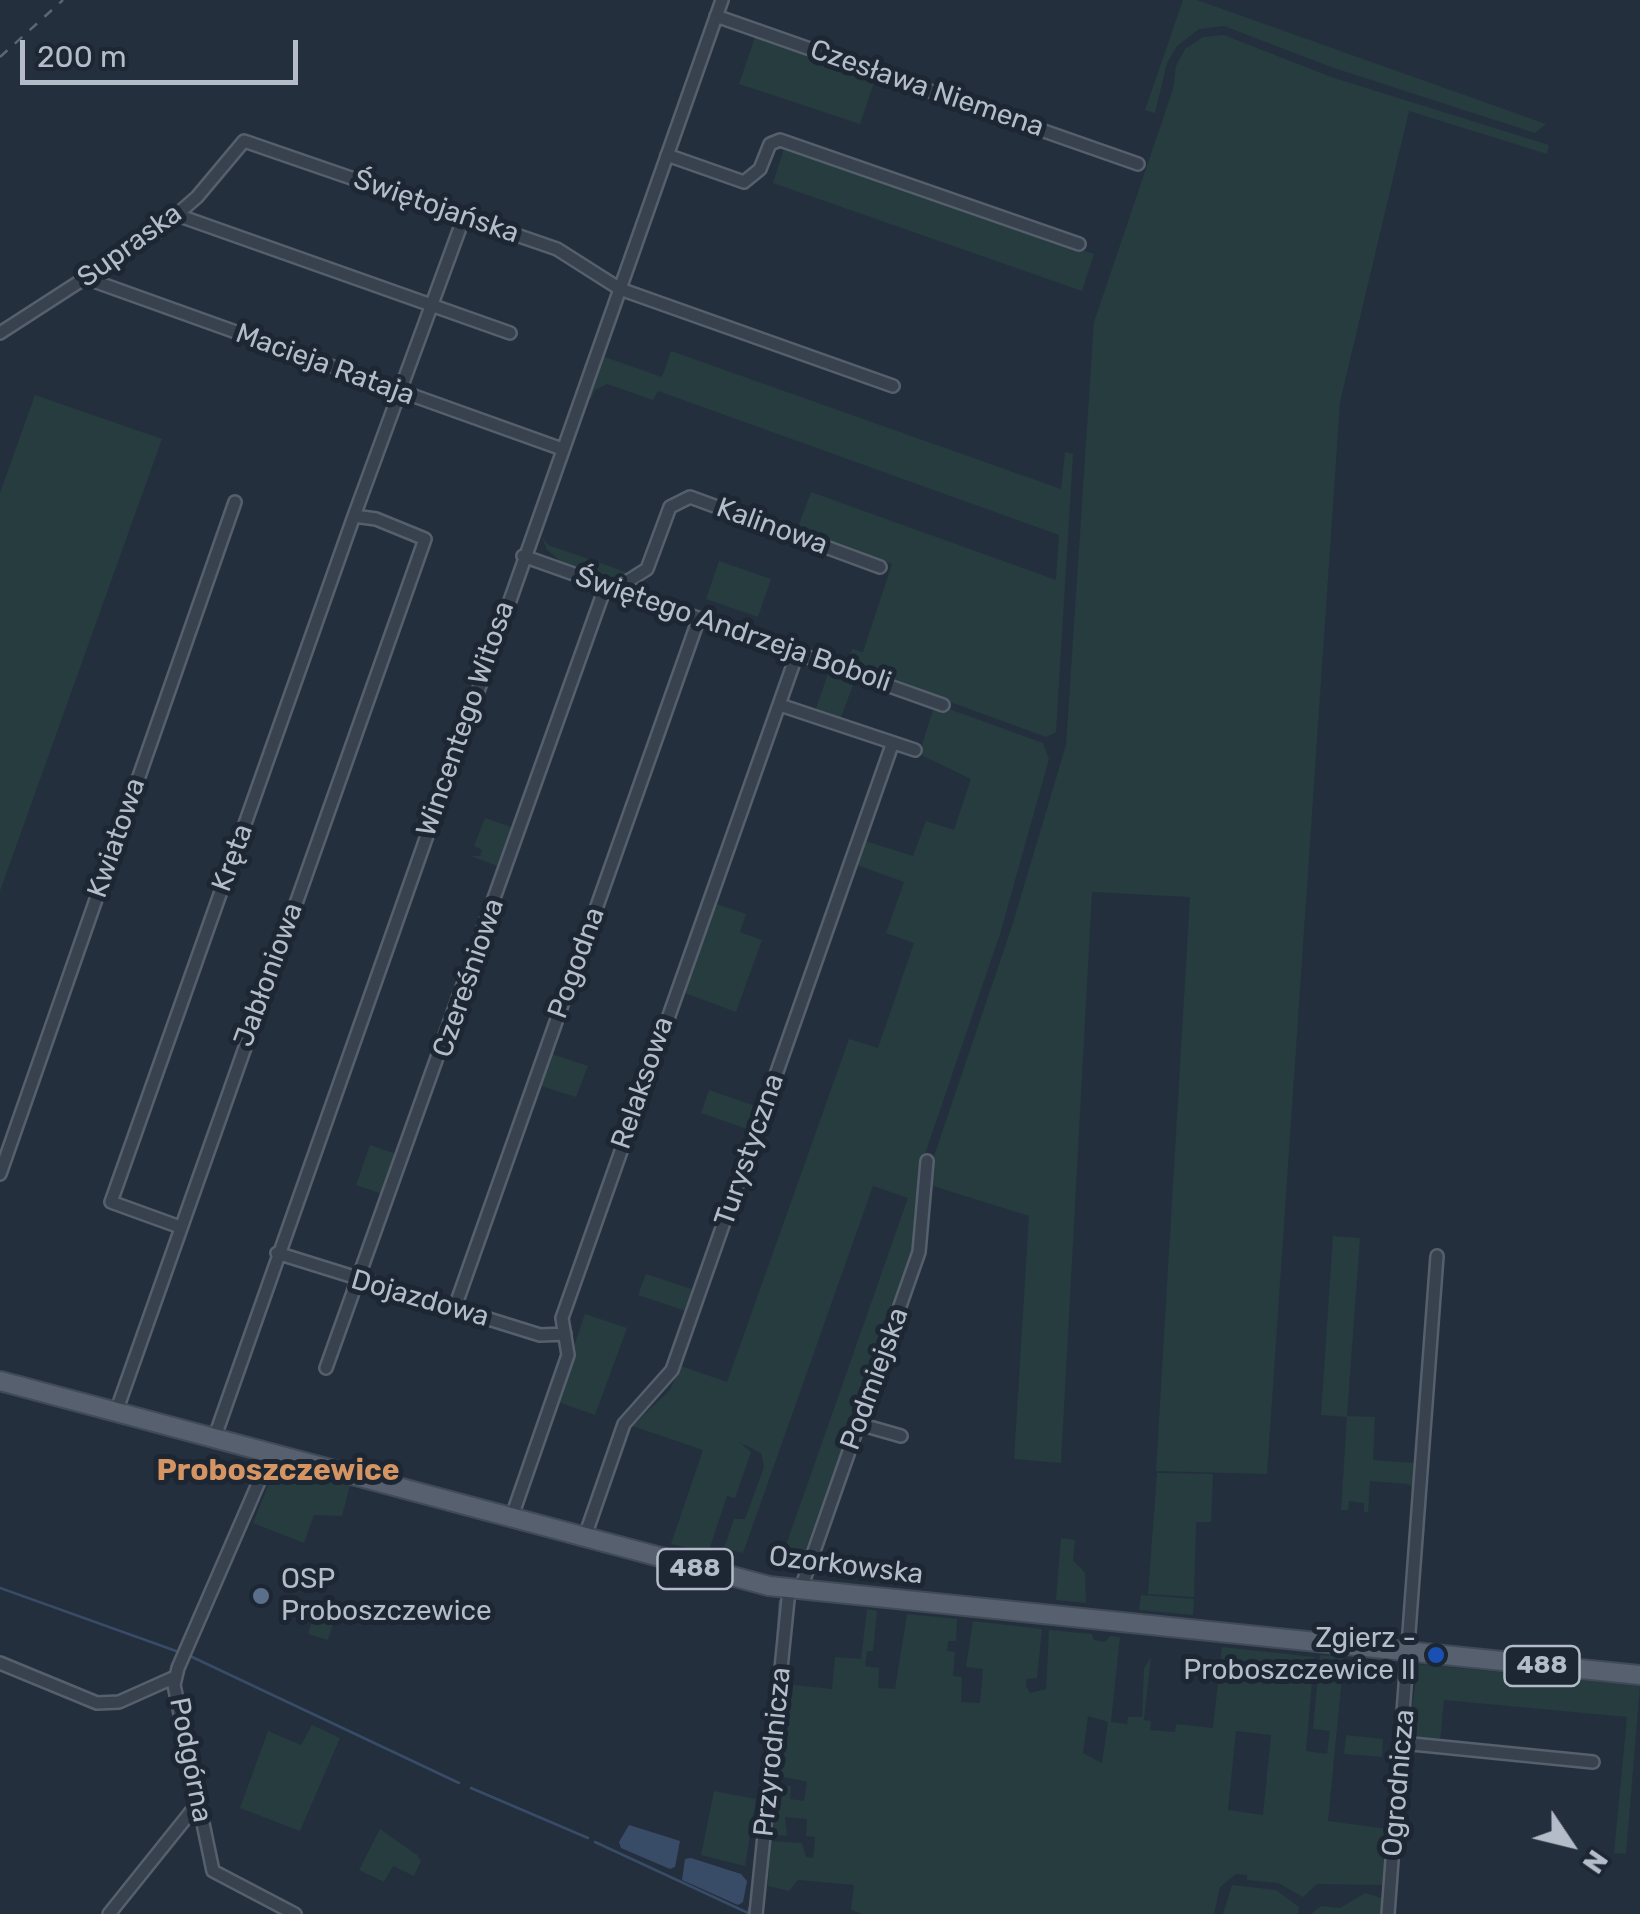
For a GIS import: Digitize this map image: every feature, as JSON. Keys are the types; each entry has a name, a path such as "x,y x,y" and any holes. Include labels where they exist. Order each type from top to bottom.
{"main road":[{"name":"Ozorkowska","path":"0,1381 511,1520 795,1590 1410,1652"},
{"name":"488","path":"1410,1652 1640,1676"}],"street":[{"name":"Wincentego Witosa","path":"214,1439 722,0"},
{"name":"Czesława Niemena","path":"716,16 1138,164"},
{"path":"667,156 739,181 750,180 760,169 770,144 780,140 1079,244"},
{"name":"Supraska","path":"0,333 88,279 177,216 244,141"},
{"name":"Świętojańska","path":"244,141 557,249 620,289 893,386"},
{"path":"177,216 510,334"},
{"path":"354,516 464,217"},
{"name":"Macieja Rataja","path":"88,279 562,449"},
{"name":"Kalinowa","path":"654,603 648,569 670,507 690,498 880,567"},
{"name":"Kwiatowa","path":"0,1174 235,502"},
{"name":"Jabłoniowa","path":"116,1412 425,539 376,519 354,516"},
{"name":"Kręta","path":"180,1228 111,1202 354,516"},
{"name":"Świętego Andrzeja Boboli","path":"523,556 943,705"},
{"path":"612,587 648,569"},
{"name":"Czereśniowa","path":"326,1368 362,1279 612,587"},
{"name":"Pogodna","path":"454,1307 699,618"},
{"name":"Relaksowa","path":"511,1520 568,1355 562,1318 798,651"},
{"path":"780,705 915,750"},
{"name":"Turystyczna","path":"584,1539 624,1424 665,1384 672,1370 892,745"},
{"name":"Podmiejska","path":"795,1590 920,1252 927,1161"},
{"name":"Dojazdowa","path":"277,1253 540,1335 565,1334"},
{"name":"Ogrodnicza","path":"1388,1914 1437,1256"},
{"path":"859,1424 900,1436"},
{"name":"Podgórna","path":"271,1454 175,1677 213,1871 295,1914"},
{"name":"Przyrodnicza","path":"756,1914 795,1590"},
{"path":"0,1663 98,1703 119,1702 175,1677"},
{"path":"1402,1742 1594,1762"},
{"path":"109,1914 198,1802"}],"green space":[{"path":"1183,0 1197,0 1546,124 1535,133 1331,67 1224,26 1199,29 1177,46 1167,63 1155,113 1145,110"},
{"path":"1224,35 1331,77 1549,145 1547,154 1409,111 1340,402 1267,1474 1156,1471 1190,897 1092,892 1061,1463 1014,1459 1029,1216 930,1185 932,1162 1012,926 1066,745 1094,322 1173,89 1176,66 1185,49 1203,37"},
{"path":"755,37 875,79 860,124 739,84"},
{"path":"785,145 1094,254 1082,291 773,183"},
{"path":"671,351 1061,489 1065,452 1073,454 1056,732 1046,737 847,664 852,649 863,652 892,564 797,530 811,492 1056,580 1059,535 658,391 653,400 607,384 595,390 591,399 588,396 602,356 662,377"},
{"path":"35,395 162,439 0,891 0,493"},
{"path":"662,507 642,569 620,580 563,563 547,550 542,537 548,545 629,573 640,568"},
{"path":"719,561 771,579 758,617 706,599"},
{"path":"836,668 1043,743 1049,759 1000,934 923,1160 914,1252 798,1570 779,1565 908,1198 873,1186 743,1553 724,1548 734,1519 745,1519 764,1467 761,1453 739,1442 751,1452 735,1498 727,1496 708,1553 671,1544 703,1450 632,1426 670,1390 681,1366 727,1382 849,1039 878,1048 914,943 886,933 904,882 857,865 865,841 913,856 926,821 954,830 971,779 919,754 934,707 855,680 840,720 815,711 829,671"},
{"path":"485,818 514,828 500,867 471,856 480,856 482,850 474,846"},
{"path":"713,903 746,914 740,932 762,940 736,1012 682,992"},
{"path":"549,1053 588,1066 576,1097 538,1085"},
{"path":"709,1090 758,1107 750,1130 701,1113"},
{"path":"370,1145 399,1155 385,1195 356,1185"},
{"path":"1333,1236 1360,1238 1347,1416 1375,1417 1373,1460 1413,1463 1420,1454 1418,1492 1408,1484 1370,1481 1368,1512 1364,1512 1364,1503 1349,1501 1348,1510 1341,1510 1347,1417 1321,1415"},
{"path":"646,1274 694,1290 686,1311 638,1295"},
{"path":"585,1314 627,1328 595,1415 555,1401"},
{"path":"276,1465 350,1485 342,1516 314,1515 304,1543 253,1523"},
{"path":"1157,1473 1213,1474 1211,1522 1196,1522 1194,1597 1148,1594"},
{"path":"1061,1538 1075,1540 1073,1560 1085,1573 1086,1603 1056,1600"},
{"path":"1141,1595 1194,1599 1193,1615 1139,1610"},
{"path":"318,1601 338,1607 328,1640 308,1634"},
{"path":"867,1609 877,1611 873,1651 867,1651 865,1666 879,1668 878,1688 895,1689 907,1614 957,1619 956,1641 948,1641 947,1651 955,1652 953,1676 962,1677 961,1702 980,1703 983,1669 966,1667 973,1621 1042,1629 1037,1678 1027,1679 1030,1693 1046,1689 1049,1630 1092,1634 1094,1640 1105,1642 1110,1636 1120,1637 1111,1722 1127,1724 1128,1717 1142,1717 1144,1668 1151,1657 1144,1720 1151,1721 1150,1730 1175,1732 1176,1724 1213,1728 1222,1647 1314,1657 1306,1751 1327,1754 1330,1731 1313,1729 1320,1655 1344,1657 1328,1821 1388,1829 1383,1885 1317,1884 1303,1897 1278,1883 1247,1880 1247,1875 1236,1874 1220,1887 1214,1914 862,1914 851,1910 854,1885 798,1880 789,1891 768,1886 770,1841 802,1843 806,1857 813,1858 814,1850 815,1837 806,1836 807,1819 785,1817 787,1836 771,1834 775,1785 791,1786 790,1799 804,1801 807,1782 776,1775 786,1708 784,1684 832,1689 835,1657 861,1659","holes":["1088,1716 1108,1722 1102,1763 1083,1753","1236,1731 1271,1735 1263,1815 1228,1810"]},
{"path":"1418,1664 1640,1686 1626,1854 1614,1853 1627,1717 1444,1700 1440,1741 1408,1736"},
{"path":"312,1725 340,1738 300,1831 240,1808 268,1731 301,1745"},
{"path":"1346,1735 1383,1739 1382,1757 1344,1754"},
{"path":"714,1791 756,1799 745,1866 701,1855"},
{"path":"380,1829 417,1855 421,1861 414,1876 393,1866 384,1882 359,1870"},
{"path":"1232,1885 1276,1890 1299,1907 1298,1914 1223,1914"},
{"path":"1365,1893 1382,1898 1381,1914 1311,1914 1321,1906 1340,1908"}],"water":[{"path":"629,1825 680,1841 675,1867 670,1869 621,1848 619,1842"},
{"path":"685,1859 741,1874 747,1881 743,1902 738,1905 682,1880"}],"waterway":[{"path":"0,1588 176,1651"},
{"path":"775,1674 780,1601"},
{"path":"190,1656 459,1783"},
{"path":"471,1788 588,1838"},
{"path":"595,1842 748,1913"},
{"path":"748,1913 753,1897"}],"railway":[{"path":"0,57 63,0"}],"place":[{"name":"OSP Proboszczewice","path":"261,1596"},
{"name":"Zgierz - Proboszczewice II","path":"1436,1655"}],"district":[{"name":"Proboszczewice","path":"278,1471"}]}
